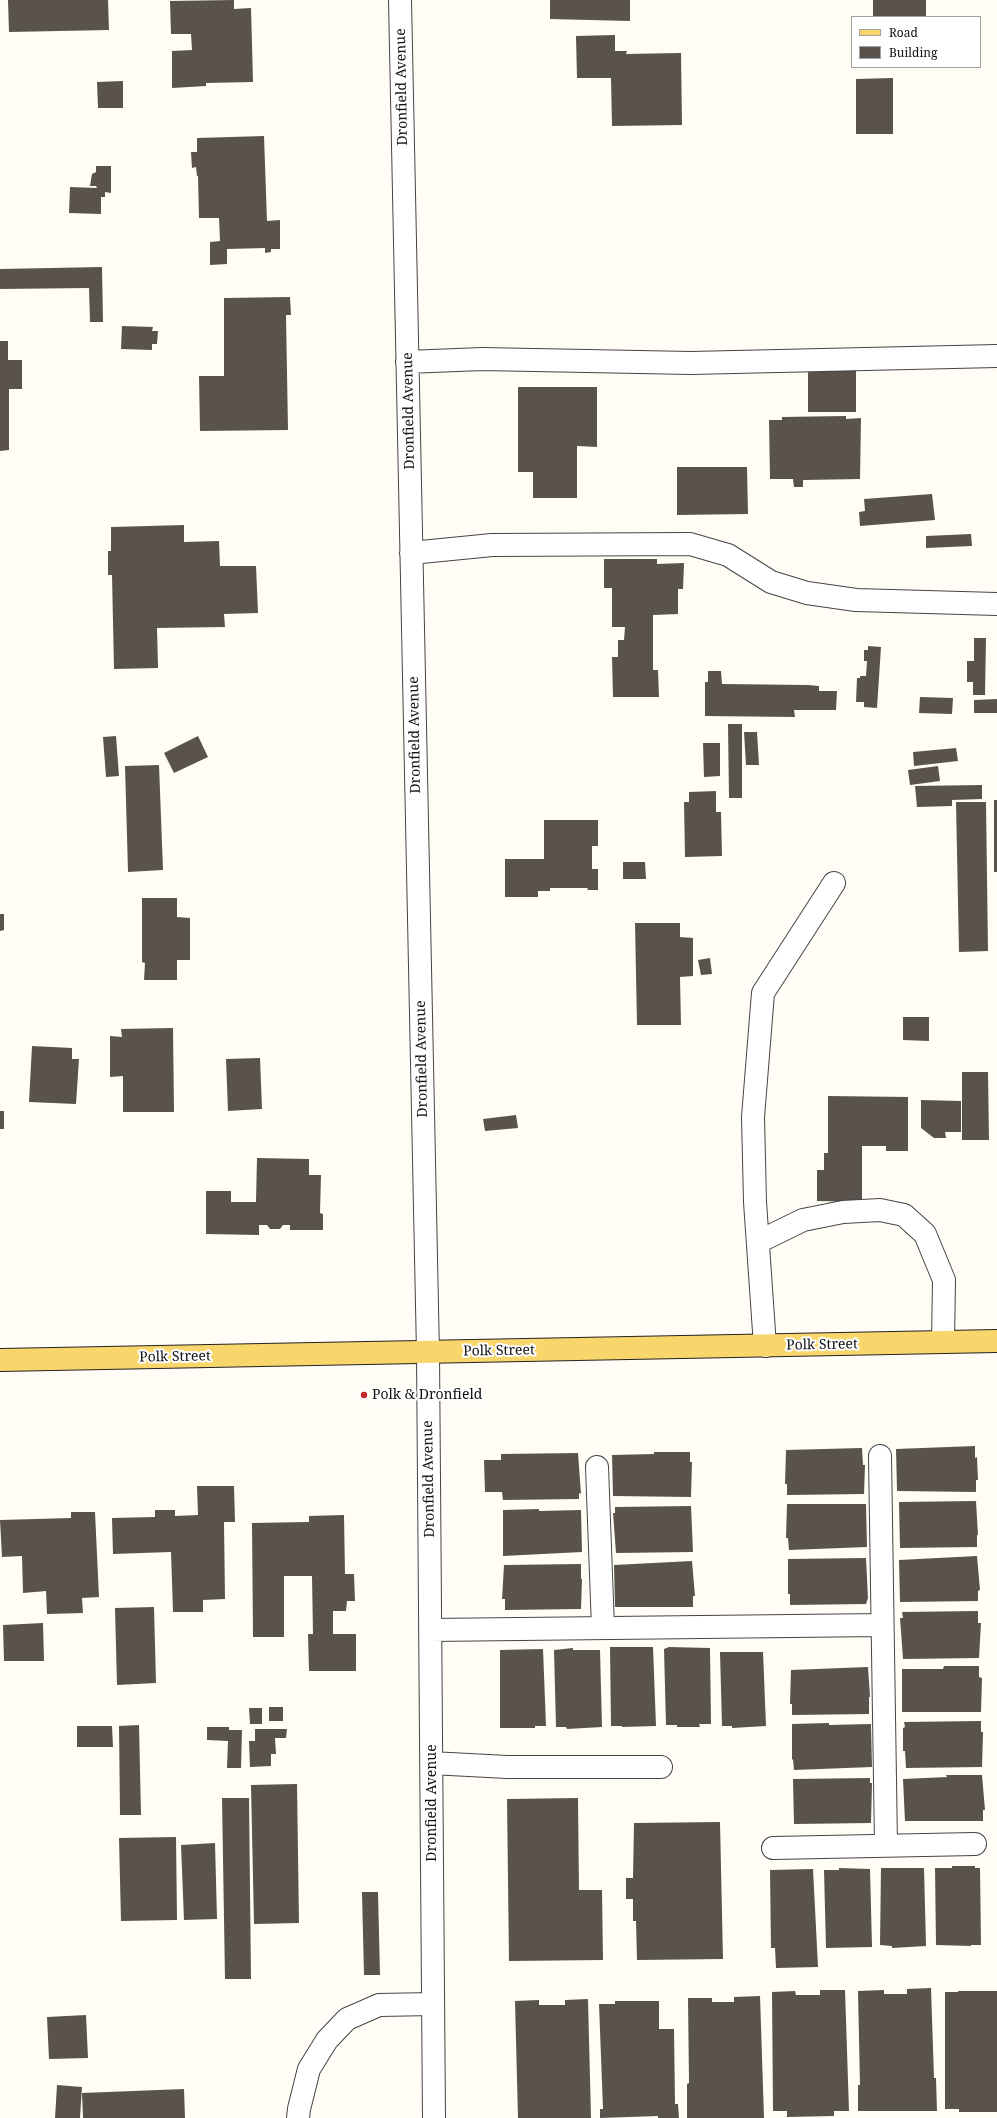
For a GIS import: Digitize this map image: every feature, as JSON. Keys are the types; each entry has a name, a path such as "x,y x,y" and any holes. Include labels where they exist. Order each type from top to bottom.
{"main road":[{"name":"Polk Street","path":"0,1360 997,1341"}],"street":[{"name":"Dronfield Avenue","path":"400,0 428,1353 434,2118"},
{"path":"407,362 482,359 690,363 997,356"},
{"path":"411,553 492,545 690,544 728,555 772,582 807,593 856,600 997,604"},
{"path":"765,1346 758,1242 753,1118 763,993 834,883"},
{"path":"758,1242 803,1220 843,1212 880,1210 904,1215 925,1234 944,1280 943,1342"},
{"path":"880,1456 886,1845"},
{"path":"597,1467 604,1628"},
{"path":"430,1630 882,1625"},
{"path":"432,1763 507,1767 661,1768"},
{"path":"773,1848 975,1844"},
{"path":"298,2118 298,2109 309,2069 327,2040 347,2019 380,2005 433,2004"}],"building":[{"path":"8,0 108,0 109,30 9,32"},
{"path":"234,0 234,9 251,8 253,82 206,83 206,86 172,88 172,51 192,50 191,34 171,34 170,1"},
{"path":"550,0 630,0 630,21 550,19"},
{"path":"873,0 926,0 926,16 873,16"},
{"path":"615,35 615,51 627,51 626,54 681,53 682,125 612,126 611,78 577,78 576,36"},
{"path":"893,78 893,134 856,134 856,79"},
{"path":"123,81 123,108 98,108 97,82"},
{"path":"264,136 267,221 280,220 280,249 271,249 271,252 265,253 265,248 227,249 227,264 210,265 210,242 220,241 219,218 199,218 198,176 196,167 192,168 191,152 197,152 197,138"},
{"path":"96,166 111,166 111,193 105,192 105,197 101,197 101,214 69,213 70,187 97,188 96,186 90,186 92,174 96,172"},
{"path":"102,267 103,322 90,322 89,288 0,289 0,269"},
{"path":"290,297 291,315 286,315 288,430 200,431 199,376 224,376 224,298"},
{"path":"122,326 153,327 152,331 158,331 157,344 152,344 152,350 121,349"},
{"path":"0,341 8,341 8,360 22,360 22,389 9,389 9,450 0,451"},
{"path":"808,368 856,368 856,412 808,412"},
{"path":"518,387 597,387 597,447 577,446 577,498 533,498 533,472 518,472"},
{"path":"846,416 846,419 861,418 860,479 803,480 803,487 794,487 793,479 770,479 769,420 782,420 782,417"},
{"path":"677,467 747,467 748,514 677,515"},
{"path":"932,494 935,520 860,526 859,512 865,511 864,499"},
{"path":"184,525 184,542 219,541 220,566 256,566 258,613 224,614 225,627 157,628 158,668 114,669 112,575 108,575 108,551 111,551 111,527"},
{"path":"971,534 972,546 926,548 926,536"},
{"path":"604,559 657,559 657,564 684,563 683,589 678,589 678,614 653,615 653,670 658,670 659,697 613,697 612,657 618,657 618,640 624,640 625,627 612,627 612,588 604,588"},
{"path":"974,638 986,638 985,695 973,695 973,682 967,682 967,661 974,661"},
{"path":"868,646 881,647 877,708 864,707 864,702 856,702 857,678 860,678 860,676 866,676 867,661 864,661 864,650 868,650"},
{"path":"708,671 721,671 722,684 808,685 819,686 819,691 837,691 836,710 794,710 795,717 705,716 705,682 708,682"},
{"path":"920,697 953,698 952,714 919,713"},
{"path":"997,699 997,713 974,713 974,700"},
{"path":"728,724 742,724 742,798 729,798"},
{"path":"744,732 757,732 759,765 746,765"},
{"path":"116,736 119,776 106,777 103,737"},
{"path":"198,736 208,757 174,773 164,753"},
{"path":"703,743 720,743 720,776 704,777"},
{"path":"956,748 958,761 914,766 913,752"},
{"path":"159,765 163,870 128,872 125,766"},
{"path":"938,766 940,781 910,785 908,770"},
{"path":"982,785 982,799 952,800 952,806 917,807 915,786"},
{"path":"716,791 716,812 721,812 722,856 685,857 684,802 689,802 689,792"},
{"path":"994,800 997,800 997,872 994,872"},
{"path":"956,802 986,802 988,951 959,952"},
{"path":"544,820 598,820 598,846 592,846 592,869 598,869 598,890 587,890 588,888 550,888 550,891 538,891 538,897 505,897 505,859 544,859"},
{"path":"623,862 645,862 646,879 623,879"},
{"path":"142,898 177,898 177,917 190,918 190,960 177,960 177,980 144,980 145,963 142,962"},
{"path":"0,914 4,914 4,930 0,931"},
{"path":"635,923 680,923 680,937 693,938 693,976 680,977 681,1025 637,1025"},
{"path":"710,958 712,974 701,975 698,960"},
{"path":"903,1017 929,1017 929,1041 903,1040"},
{"path":"173,1028 174,1112 123,1112 123,1076 110,1077 110,1036 122,1037 121,1029"},
{"path":"32,1046 72,1048 72,1059 79,1059 76,1104 29,1102"},
{"path":"260,1058 262,1109 228,1111 226,1059"},
{"path":"962,1072 988,1072 989,1140 962,1140"},
{"path":"828,1096 908,1097 908,1151 886,1151 886,1146 862,1146 862,1202 817,1201 817,1170 824,1170 824,1153 828,1153"},
{"path":"921,1100 961,1101 961,1132 945,1132 946,1138 934,1138 921,1128"},
{"path":"0,1111 4,1111 4,1129 0,1129"},
{"path":"516,1115 518,1128 485,1131 483,1119"},
{"path":"257,1158 309,1159 309,1175 321,1175 320,1213 323,1214 323,1230 290,1230 290,1225 283,1225 280,1229 270,1229 267,1225 259,1225 259,1235 206,1234 206,1191 231,1191 231,1202 256,1202"},
{"path":"975,1446 978,1480 976,1480 976,1492 897,1491 896,1449"},
{"path":"862,1448 863,1465 865,1465 864,1494 787,1495 787,1484 785,1484 786,1450"},
{"path":"654,1452 690,1452 690,1462 692,1462 691,1497 613,1496 612,1455 654,1454"},
{"path":"578,1453 581,1494 579,1493 579,1499 503,1500 502,1492 485,1492 484,1460 501,1460 501,1454"},
{"path":"197,1486 234,1486 235,1522 224,1522 225,1599 203,1600 203,1612 173,1612 171,1552 113,1554 112,1518 155,1517 155,1510 175,1510 175,1516 198,1515"},
{"path":"976,1501 978,1535 977,1547 900,1548 899,1502"},
{"path":"787,1504 866,1504 867,1547 789,1550 788,1538 786,1538"},
{"path":"691,1506 693,1552 616,1553 613,1513 615,1513 615,1507"},
{"path":"539,1509 539,1511 581,1510 582,1552 503,1556 503,1510"},
{"path":"71,1512 95,1512 99,1597 82,1598 83,1613 47,1614 46,1591 23,1593 22,1556 2,1557 0,1520 71,1518"},
{"path":"344,1515 345,1574 354,1574 355,1601 347,1601 346,1611 333,1611 333,1634 356,1634 356,1671 309,1671 308,1634 313,1634 312,1576 284,1576 284,1637 253,1637 252,1523 309,1522 309,1516"},
{"path":"977,1556 980,1590 978,1591 978,1601 900,1602 899,1560"},
{"path":"866,1558 868,1598 866,1604 790,1605 790,1594 788,1594 788,1559"},
{"path":"692,1561 695,1596 693,1596 693,1607 615,1607 614,1565"},
{"path":"581,1564 581,1609 505,1610 505,1599 502,1599 504,1565"},
{"path":"154,1607 156,1683 117,1685 115,1608"},
{"path":"978,1611 978,1623 981,1623 979,1658 903,1659 900,1618 903,1618 902,1612"},
{"path":"43,1623 44,1661 4,1661 3,1625"},
{"path":"610,1647 653,1647 656,1726 611,1726"},
{"path":"669,1647 710,1648 711,1724 699,1724 700,1727 677,1727 677,1725 666,1725 664,1649"},
{"path":"573,1648 573,1650 600,1650 602,1727 567,1729 566,1727 556,1727 554,1650"},
{"path":"543,1649 546,1726 535,1726 535,1728 500,1728 500,1650"},
{"path":"720,1652 763,1652 766,1726 732,1728 732,1726 722,1726"},
{"path":"944,1666 979,1666 979,1677 982,1678 981,1712 902,1712 902,1669 943,1669"},
{"path":"868,1667 870,1697 869,1714 792,1715 792,1704 790,1704 791,1670"},
{"path":"269,1707 283,1707 283,1721 269,1721"},
{"path":"249,1708 262,1708 262,1724 250,1724"},
{"path":"981,1721 981,1732 983,1732 982,1767 906,1768 905,1751 903,1751 904,1722"},
{"path":"829,1723 829,1725 871,1724 872,1767 794,1770 793,1759 792,1760 792,1724"},
{"path":"139,1725 141,1815 120,1815 119,1726"},
{"path":"77,1726 112,1726 113,1747 77,1747"},
{"path":"207,1727 229,1727 229,1730 242,1730 241,1768 227,1768 228,1741 207,1740"},
{"path":"255,1729 287,1729 286,1738 275,1738 276,1754 271,1754 271,1766 250,1767 249,1741 255,1741"},
{"path":"946,1775 982,1775 985,1810 983,1810 983,1821 905,1821 903,1779 947,1777"},
{"path":"870,1778 870,1783 872,1783 871,1823 794,1824 793,1779"},
{"path":"297,1784 299,1923 254,1924 251,1785"},
{"path":"222,1798 249,1798 251,1979 225,1979"},
{"path":"578,1798 579,1890 602,1890 603,1960 509,1961 507,1799"},
{"path":"720,1822 723,1959 637,1960 636,1921 633,1921 633,1899 626,1899 626,1878 633,1878 634,1823"},
{"path":"176,1837 177,1920 121,1921 119,1838"},
{"path":"215,1843 217,1919 184,1920 181,1845"},
{"path":"952,1866 975,1866 975,1868 980,1868 981,1945 936,1945 935,1868 952,1868"},
{"path":"839,1868 870,1869 872,1947 826,1948 824,1870 839,1870"},
{"path":"881,1868 924,1868 926,1946 892,1948 892,1946 880,1945"},
{"path":"813,1869 818,1967 776,1968 775,1948 771,1948 770,1870"},
{"path":"362,1892 378,1892 380,1975 364,1975"},
{"path":"931,1988 934,2078 936,2078 937,2111 858,2111 858,2085 860,2085 858,1991 884,1990 884,1994 907,1994 907,1989"},
{"path":"820,1990 845,1990 849,2111 834,2111 834,2116 787,2117 787,2111 773,2111 772,1992 795,1991 796,1995 820,1995"},
{"path":"997,1991 997,2112 959,2112 959,2109 945,2109 945,1992"},
{"path":"760,1996 764,2118 687,2118 687,2084 689,2083 688,1998 712,1998 712,2002 734,2002 734,1997"},
{"path":"588,1999 591,2118 518,2118 515,2001 539,2000 539,2005 565,2005 565,2000"},
{"path":"615,2001 659,2001 659,2029 674,2029 675,2104 678,2104 679,2118 658,2118 658,2116 600,2118 600,2109 603,2109 599,2004 615,2004"},
{"path":"86,2015 88,2058 49,2059 47,2017"},
{"path":"57,2085 82,2087 80,2118 55,2118"},
{"path":"184,2089 185,2118 83,2118 82,2093"}],"place":[{"name":"Polk & Dronfield","path":"364,1395"}]}
